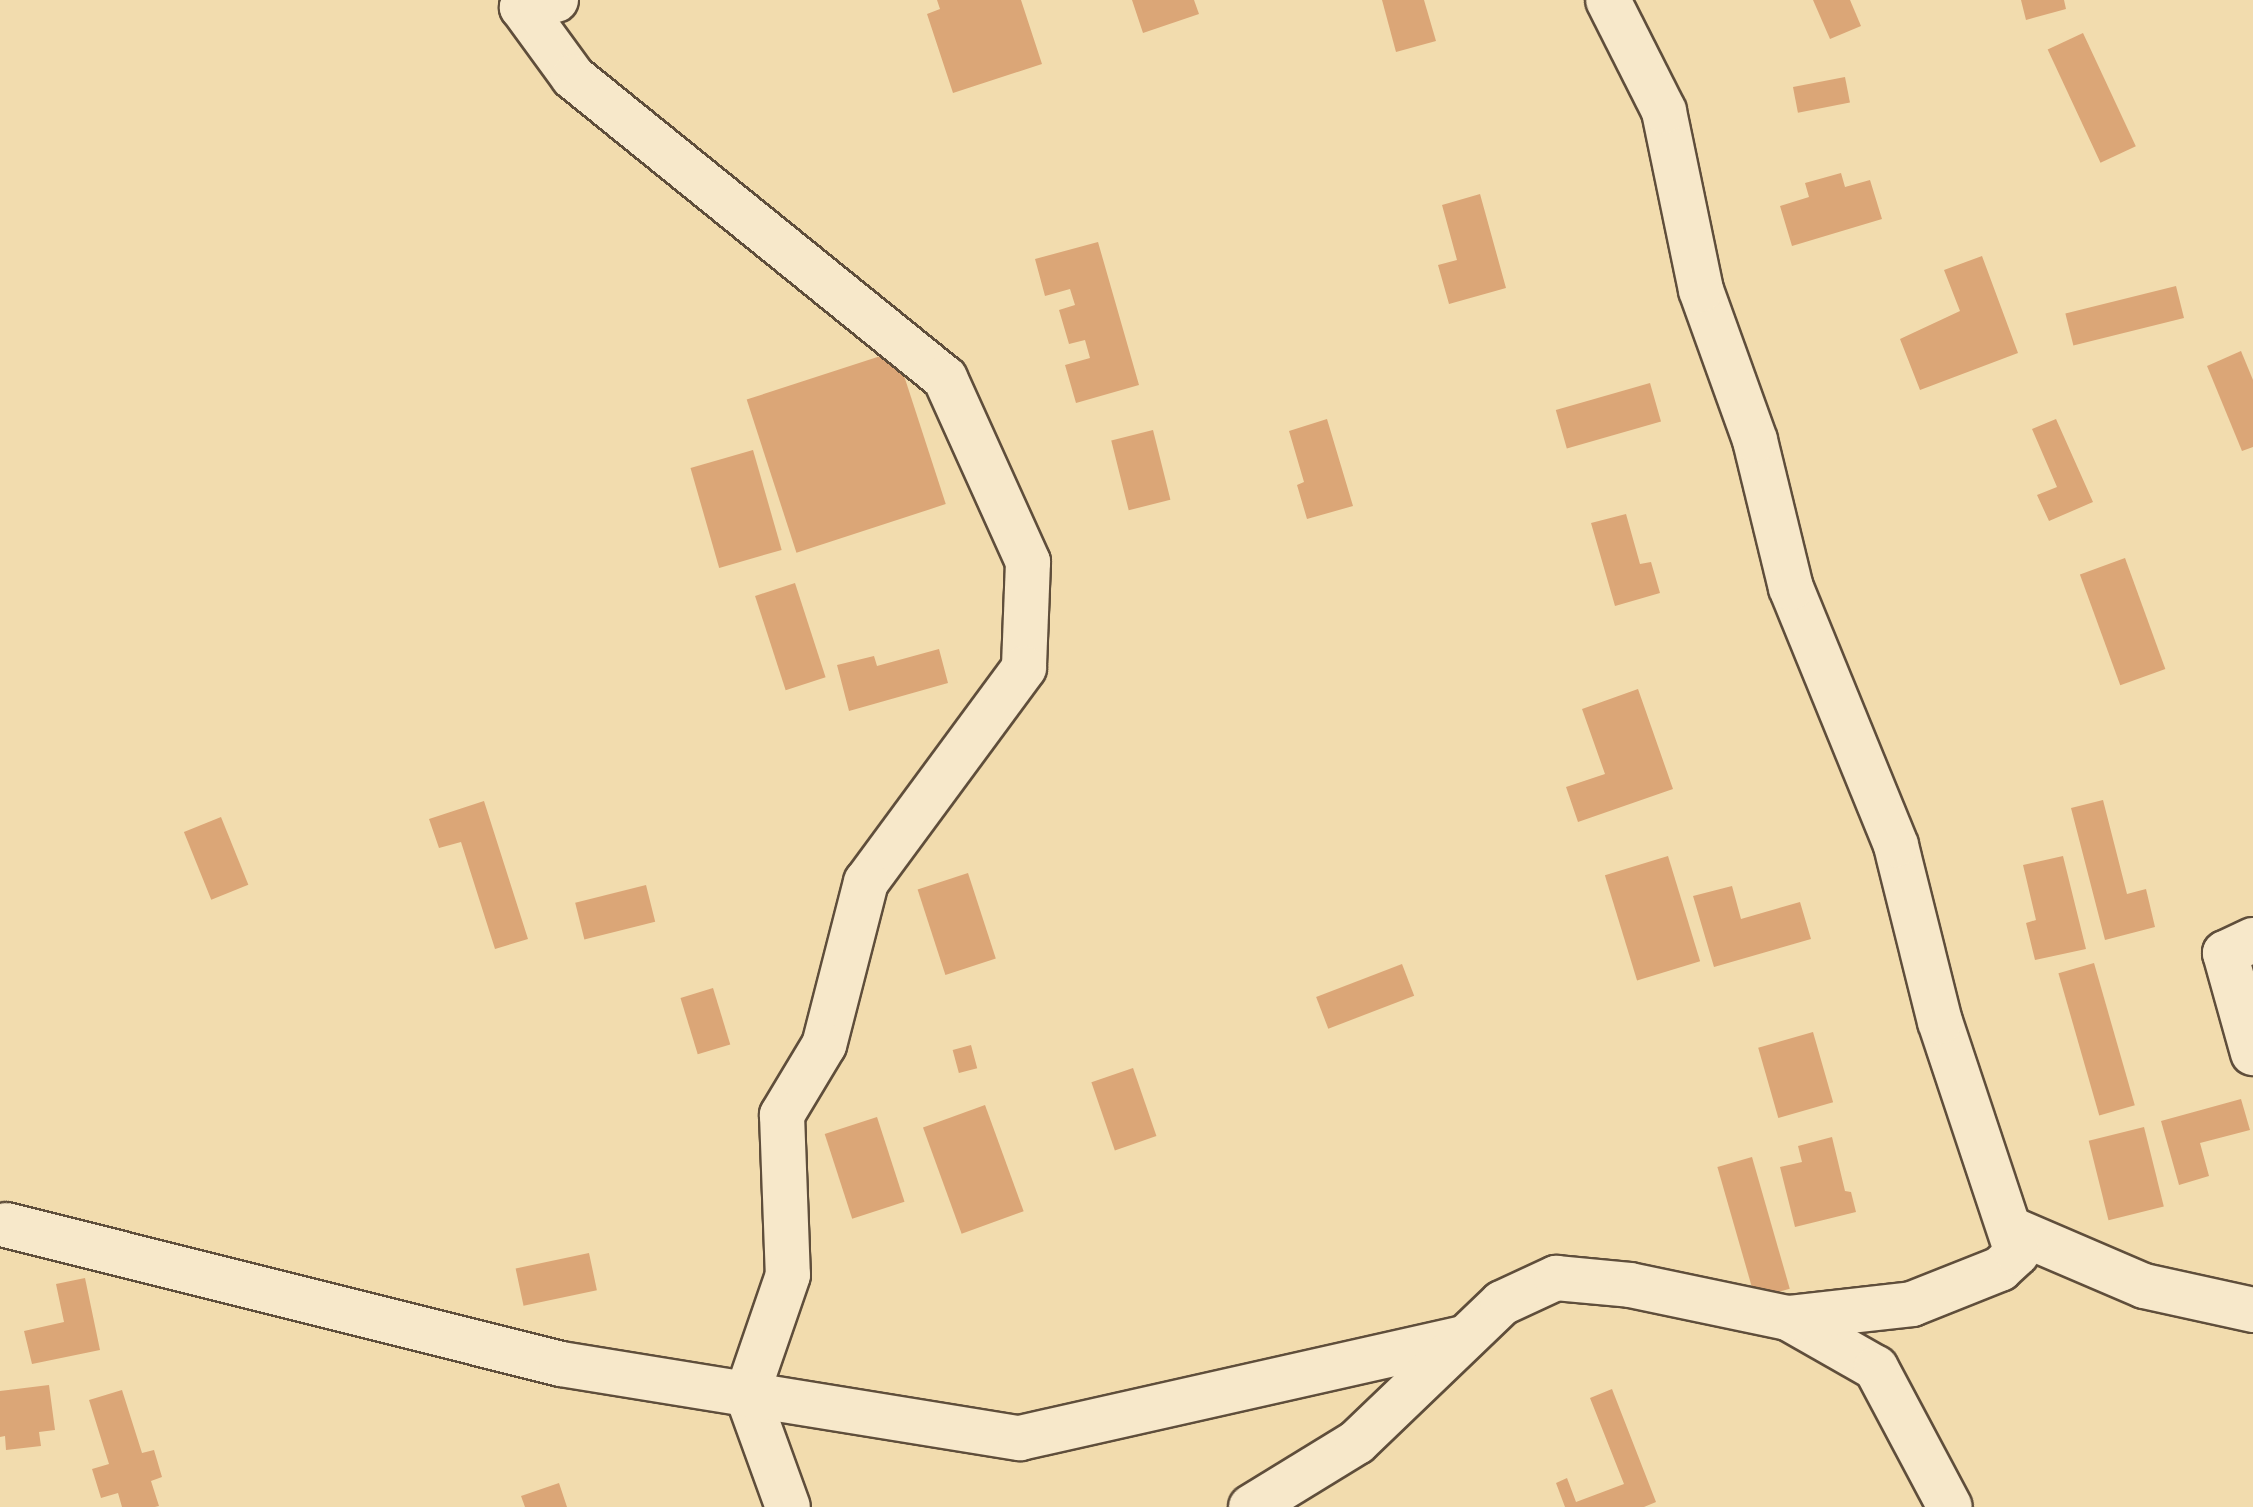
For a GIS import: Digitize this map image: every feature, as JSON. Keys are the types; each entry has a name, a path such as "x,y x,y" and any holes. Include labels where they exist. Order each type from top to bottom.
{"street":[{"path":"556,0 522,7 573,77 945,378 1028,562 1024,668 866,882 824,1045 782,1115 788,1275 747,1394 788,1507"},
{"path":"1608,0 1664,111 1701,290 1755,440 1791,588 1896,845 1940,1022 2017,1253 2000,1269 1912,1304 1788,1318"},
{"path":"2253,940 2225,953 2253,1053"},
{"path":"6,1225 561,1364 1020,1438 1465,1338"},
{"path":"2011,1229 2144,1286 2253,1310"},
{"path":"1251,1507 1357,1442 1502,1303 1556,1278 1630,1285 1788,1318 1876,1368 1950,1507"}],"building":[{"path":"937,0 1021,0 1042,64 953,93 927,14 940,9"},
{"path":"1132,0 1194,0 1199,14 1143,33"},
{"path":"1382,0 1424,0 1436,41 1396,52"},
{"path":"1813,0 1850,0 1861,26 1830,39"},
{"path":"2021,0 2064,0 2066,9 2026,20"},
{"path":"2083,33 2136,146 2100,163 2048,49"},
{"path":"1845,77 1850,103 1798,113 1793,87"},
{"path":"1841,173 1845,187 1870,180 1882,219 1792,246 1780,206 1809,197 1805,183"},
{"path":"1480,194 1506,288 1449,304 1438,265 1457,260 1442,205"},
{"path":"1098,242 1139,385 1076,403 1065,365 1090,358 1085,340 1069,344 1059,310 1075,305 1070,289 1045,296 1035,259"},
{"path":"1982,256 2018,353 1920,390 1900,339 1960,311 1944,270"},
{"path":"2176,286 2184,318 2073,346 2065,314"},
{"path":"896,351 946,504 796,553 747,400"},
{"path":"2241,351 2253,380 2253,447 2242,451 2207,366"},
{"path":"1650,383 1661,421 1567,448 1556,410"},
{"path":"1327,419 1353,506 1307,519 1297,485 1304,482 1289,431"},
{"path":"2056,419 2093,502 2049,521 2037,495 2057,487 2032,429"},
{"path":"1153,430 1170,500 1129,510 1111,440"},
{"path":"753,450 782,550 719,568 691,468"},
{"path":"1626,514 1640,564 1651,562 1660,593 1615,606 1591,523"},
{"path":"2125,558 2165,669 2120,685 2080,574"},
{"path":"795,583 826,677 786,690 755,596"},
{"path":"939,649 948,683 849,711 837,665 874,656 877,666"},
{"path":"1638,689 1673,789 1578,822 1566,787 1605,774 1582,709"},
{"path":"2103,800 2127,894 2146,889 2155,927 2105,940 2071,808"},
{"path":"484,801 528,939 495,949 461,842 439,848 429,819"},
{"path":"221,817 248,885 211,900 184,832"},
{"path":"1668,856 1700,961 1637,980 1605,875"},
{"path":"2063,856 2086,949 2035,960 2026,923 2036,920 2023,865"},
{"path":"968,873 996,959 945,975 918,889"},
{"path":"646,885 655,922 584,940 575,903"},
{"path":"1732,886 1741,919 1800,902 1811,939 1714,967 1693,896"},
{"path":"2094,963 2135,1105 2099,1115 2058,973"},
{"path":"1402,964 1414,996 1328,1029 1316,997"},
{"path":"713,988 730,1044 698,1054 680,998"},
{"path":"1813,1032 1833,1102 1778,1118 1758,1048"},
{"path":"971,1045 977,1068 959,1073 953,1050"},
{"path":"1133,1068 1156,1136 1115,1150 1091,1082"},
{"path":"2241,1099 2250,1130 2200,1143 2209,1176 2179,1185 2161,1121"},
{"path":"985,1105 1024,1211 962,1234 923,1128"},
{"path":"877,1117 905,1202 852,1219 825,1134"},
{"path":"2144,1127 2164,1207 2109,1220 2089,1141"},
{"path":"1832,1137 1845,1191 1851,1192 1856,1212 1795,1227 1780,1167 1802,1162 1798,1146"},
{"path":"1752,1157 1790,1289 1755,1299 1717,1167"},
{"path":"589,1253 597,1290 524,1306 516,1269"},
{"path":"85,1278 100,1350 32,1364 24,1331 64,1322 56,1284"},
{"path":"49,1385 55,1430 39,1432 41,1446 6,1450 5,1436 0,1437 0,1391"},
{"path":"1612,1389 1656,1502 1644,1507 1565,1507 1556,1483 1567,1478 1576,1502 1624,1484 1590,1398"},
{"path":"122,1390 142,1453 154,1450 162,1477 151,1481 159,1506 122,1507 118,1493 101,1498 92,1469 109,1464 89,1400"},
{"path":"559,1483 567,1507 525,1507 521,1496"}]}
